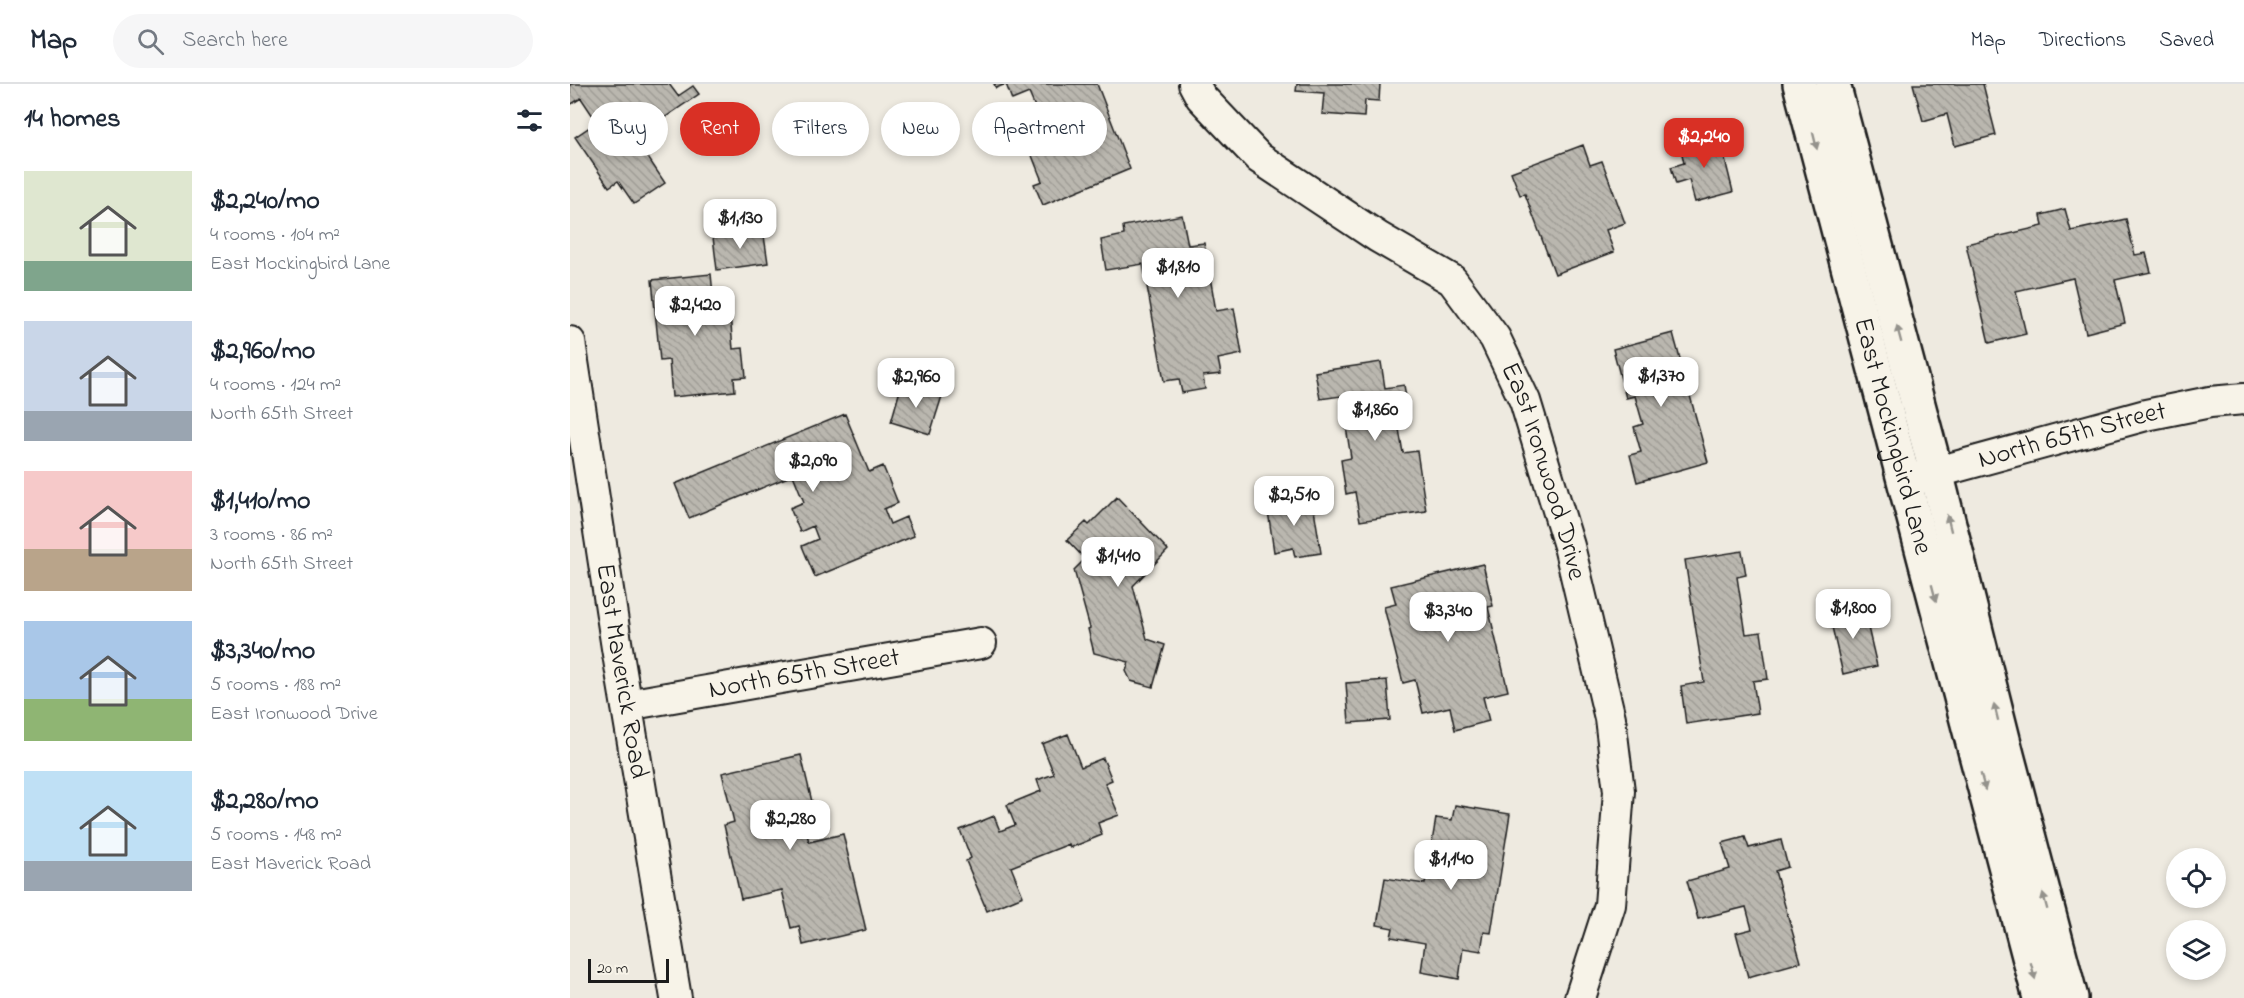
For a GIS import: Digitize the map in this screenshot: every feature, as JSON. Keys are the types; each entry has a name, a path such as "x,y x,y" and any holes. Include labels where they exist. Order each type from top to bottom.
{"street":[{"name":"East Ironwood Drive","path":"1194,84 1200,97 1259,158 1378,237 1452,280 1495,338 1525,401 1569,546 1610,718 1619,791 1610,905 1580,998"},
{"name":"East Mockingbird Lane","path":"1800,84 2040,998"},
{"name":"East Mockingbird Lane","path":"1833,84 1936,472 2071,998"},
{"name":"East Maverick Road","path":"570,342 676,998"},
{"name":"North 65th Street","path":"1905,481 2146,415 2210,402 2244,399"},
{"name":"North 65th Street","path":"627,705 981,643"}],"building":[{"path":"570,84 669,84 678,96 693,86 699,94 687,102 680,102 680,107 668,115 668,102 588,102 588,108 581,98 570,105"},
{"path":"994,84 1006,84 996,88"},
{"path":"1006,84 1097,84 1104,102 1033,102 1029,93 1012,100"},
{"path":"1297,84 1380,84 1379,101 1365,100 1364,117 1322,114 1324,93 1296,91"},
{"path":"1913,84 1983,84 1996,135 1955,146 1947,114 1923,121"},
{"path":"1107,110 1130,169 1043,205 1034,184 1042,181 1032,156 1107,156"},
{"path":"588,128 588,156 647,156 665,183 634,204 618,181 609,187 575,137"},
{"path":"1719,135 1733,192 1695,202 1689,180 1676,184 1671,167 1684,163 1680,145"},
{"path":"1583,145 1590,165 1602,161 1625,223 1606,230 1614,252 1555,274 1525,194 1520,195 1511,172"},
{"path":"2065,209 2071,231 2126,219 2135,255 2146,253 2151,272 2115,280 2125,323 2086,333 2073,278 2016,291 2026,334 1989,343 1966,244 2043,226 2041,215"},
{"path":"1182,215 1188,245 1204,243 1216,311 1234,308 1242,354 1218,359 1221,374 1203,376 1205,389 1182,393 1179,379 1164,381 1143,264 1106,270 1101,240 1124,235 1123,226"},
{"path":"763,229 768,263 717,270 713,237"},
{"path":"711,274 715,315 730,314 733,349 743,348 746,377 734,378 735,391 672,397 669,360 660,361 652,280"},
{"path":"1673,333 1708,462 1637,482 1630,455 1641,452 1634,427 1643,424 1635,396 1626,398 1613,349"},
{"path":"1381,362 1385,388 1404,385 1409,415 1397,417 1403,453 1417,451 1426,511 1360,521 1355,492 1346,494 1341,460 1351,458 1341,396 1320,399 1315,372"},
{"path":"902,383 942,396 930,434 891,422"},
{"path":"845,414 869,472 883,466 898,503 884,509 890,524 906,517 914,536 815,577 802,546 818,539 813,526 800,532 790,508 804,502 793,475 689,518 675,484"},
{"path":"1117,497 1168,550 1133,586 1147,639 1165,645 1153,687 1131,681 1126,671 1129,662 1094,653 1088,629 1090,628 1074,570 1085,559 1067,540 1086,522 1089,525"},
{"path":"1312,497 1321,553 1295,557 1293,548 1274,552 1267,504"},
{"path":"1742,551 1746,575 1737,577 1746,634 1761,632 1768,679 1753,681 1758,713 1686,724 1681,686 1704,682 1685,560"},
{"path":"1483,564 1493,606 1488,607 1508,691 1483,697 1489,721 1455,730 1450,707 1423,713 1415,680 1403,683 1384,607 1396,604 1391,586"},
{"path":"1863,606 1877,666 1843,674 1829,614"},
{"path":"1387,680 1390,720 1349,723 1346,683"},
{"path":"1068,734 1081,767 1103,758 1112,780 1105,783 1119,815 1098,823 1102,835 1070,848 1069,844 1011,867 1023,896 987,911 966,861 971,858 960,830 994,816 1000,831 1015,825 1007,805 1041,791 1037,780 1054,774 1042,744"},
{"path":"801,755 816,819 804,822 809,842 843,834 866,930 803,945 799,926 791,928 782,890 741,899 724,825 734,822 722,773"},
{"path":"1455,805 1510,814 1491,933 1484,932 1481,951 1463,948 1459,979 1421,972 1425,943 1391,937 1393,928 1377,925 1385,878 1425,884 1436,818 1452,820"},
{"path":"1745,837 1749,848 1781,840 1788,867 1775,871 1801,962 1748,977 1736,933 1752,929 1746,907 1698,919 1687,881 1730,869 1722,843"}]}
